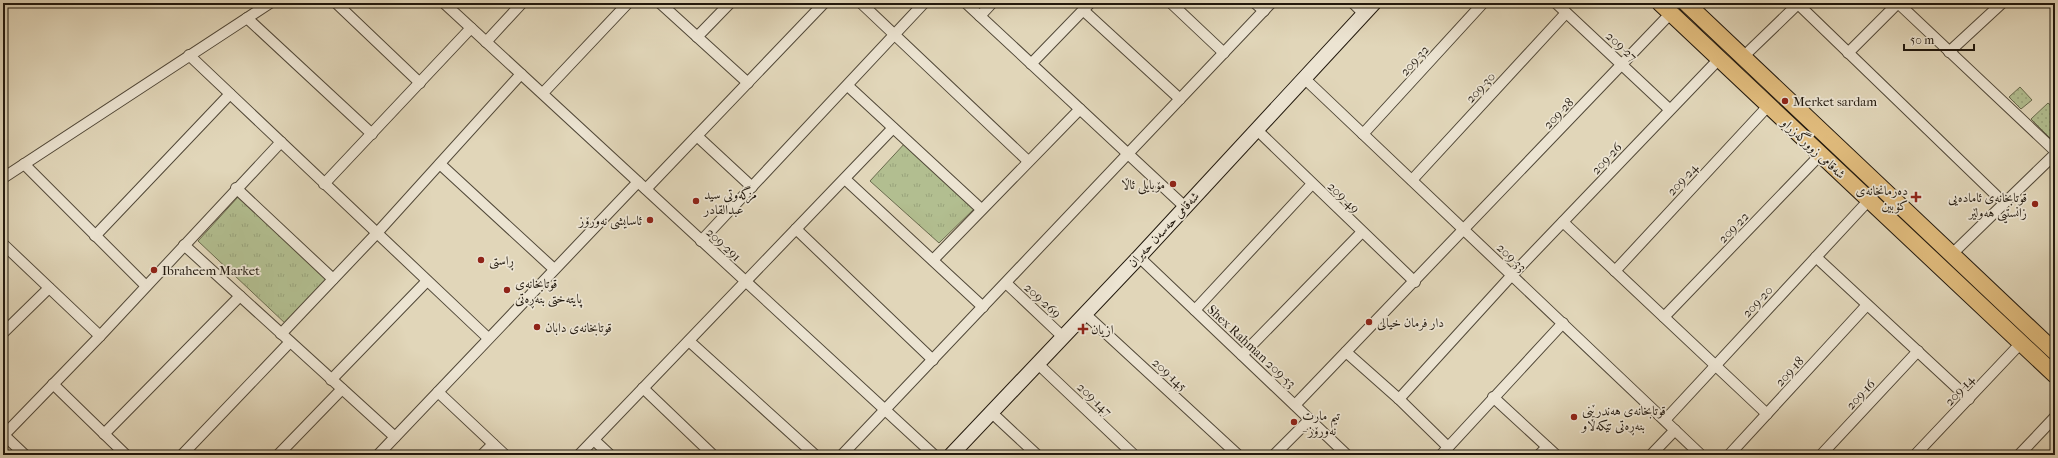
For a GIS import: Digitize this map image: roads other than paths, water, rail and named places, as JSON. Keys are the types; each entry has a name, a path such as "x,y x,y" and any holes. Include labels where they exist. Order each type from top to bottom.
{"main road":[{"name":"شەقامی زوورگەزراو","path":"1691,5 1743,57 2055,352"},
{"name":"شەقامی زوورگەزراو","path":"1666,8 2055,375"},
{"path":"1840,172 1852,159"}],"street":[{"path":"3,178 188,55 270,3"},
{"path":"336,3 420,83"},
{"name":"209-291","path":"444,3 934,455"},
{"path":"486,42 522,3"},
{"path":"542,93 628,3"},
{"path":"660,3 748,83"},
{"path":"697,37 730,3"},
{"path":"646,189 824,3"},
{"path":"861,3 1028,161"},
{"path":"701,241 848,86 924,3"},
{"path":"966,3 1184,206"},
{"path":"980,16 992,3"},
{"path":"1171,3 1224,53"},
{"path":"1255,3 1264,11"},
{"path":"842,455 1271,3"},
{"path":"1353,3 1364,14"},
{"name":"شەقامی حەسەن حەیران","path":"951,455 1138,257 1374,3"},
{"name":"209-32","path":"1364,134 1483,3"},
{"name":"209-27","path":"1556,3 1669,109"},
{"path":"1743,57 1798,3 2004,203"},
{"path":"1848,53 1898,3 2055,153 1952,254"},
{"path":"1949,52 2002,3"},
{"path":"1031,64 1086,7 1180,99"},
{"name":"209-28","path":"1295,406 1622,65 1666,8"},
{"name":"209-30","path":"1412,180 1566,13"},
{"path":"247,18 372,134"},
{"path":"324,184 471,28"},
{"path":"188,55 488,338"},
{"name":"209-26","path":"1399,399 1512,275 1669,109 1719,59"},
{"path":"281,334 377,233 521,74"},
{"name":"209-33","path":"1304,78 1701,455"},
{"path":"848,86 981,209"},
{"path":"95,236 230,94"},
{"name":"209-24","path":"1615,271 1769,106"},
{"path":"933,260 1080,109"},
{"path":"579,455 893,128"},
{"name":"209-49","path":"1256,129 1415,282"},
{"path":"697,136 752,187"},
{"path":"25,455 3,435 100,336 236,188 281,142"},
{"name":"209-22","path":"1664,317 1821,154"},
{"path":"24,164 146,286"},
{"path":"440,164 554,269"},
{"path":"845,179 983,307"},
{"path":"378,455 638,182"},
{"path":"1195,310 1312,184"},
{"path":"236,188 333,279"},
{"name":"209-20","path":"1665,420 1869,200"},
{"path":"1563,222 1766,414"},
{"path":"796,229 933,360"},
{"path":"1242,355 1362,232"},
{"path":"3,244 100,336"},
{"path":"184,245 395,437"},
{"name":"Shex Rahman 209-53","path":"1138,257 1347,455"},
{"path":"1816,257 1969,399"},
{"path":"332,380 427,281"},
{"name":"209-269","path":"1006,283 1062,336"},
{"path":"3,333 49,288"},
{"path":"104,434 240,296"},
{"name":"209-18","path":"1729,455 1867,305"},
{"name":"209-145","path":"1084,313 1238,455"},
{"path":"1346,352 1399,399 1444,451 1563,323"},
{"path":"689,341 815,455"},
{"path":"182,455 290,342"},
{"name":"209-14","path":"1916,455 2021,343"},
{"name":"209-16","path":"1821,455 1918,352"},
{"name":"209-147","path":"1037,363 1134,455"},
{"path":"53,384 126,455"},
{"path":"643,388 712,455"},
{"path":"278,455 342,389"},
{"path":"438,392 505,455"},
{"path":"1493,397 1556,455"},
{"path":"992,413 1037,455"},
{"path":"2024,454 2055,417"},
{"path":"1274,455 1310,419"},
{"path":"1651,455 1675,430"},
{"path":"594,440 610,455"},
{"path":"482,455 492,444"},
{"path":"1540,455 1547,447"}],"place":[{"name":"Merket sardam","path":"1785,101"},
{"name":"مۆبایلی ئاڵا","path":"1173,184"},
{"name":"دەرمانخانەی کۆبین","path":"1916,197"},
{"name":"مزگەوتی سید عبدالقادر","path":"696,201"},
{"name":"قوتابخانەی ئامادەیی زانستیی هەولێر","path":"2035,204"},
{"name":"ئاسایشی نەورۆز","path":"650,220"},
{"name":"ڕاستی","path":"481,260"},
{"name":"Ibraheem Market","path":"154,270"},
{"name":"قوتابخانەی پایتەختی بنەڕەتی","path":"507,290"},
{"name":"دار فرمان خیالی","path":"1369,322"},
{"name":"قوتابخانەی دابان","path":"537,327"},
{"name":"ازيان","path":"1083,329"},
{"name":"قوتابخانەی هەندرێنی بنەڕەتی تێکەڵاو","path":"1574,417"},
{"name":"تیم مارت - نەورۆز","path":"1294,422"}]}
